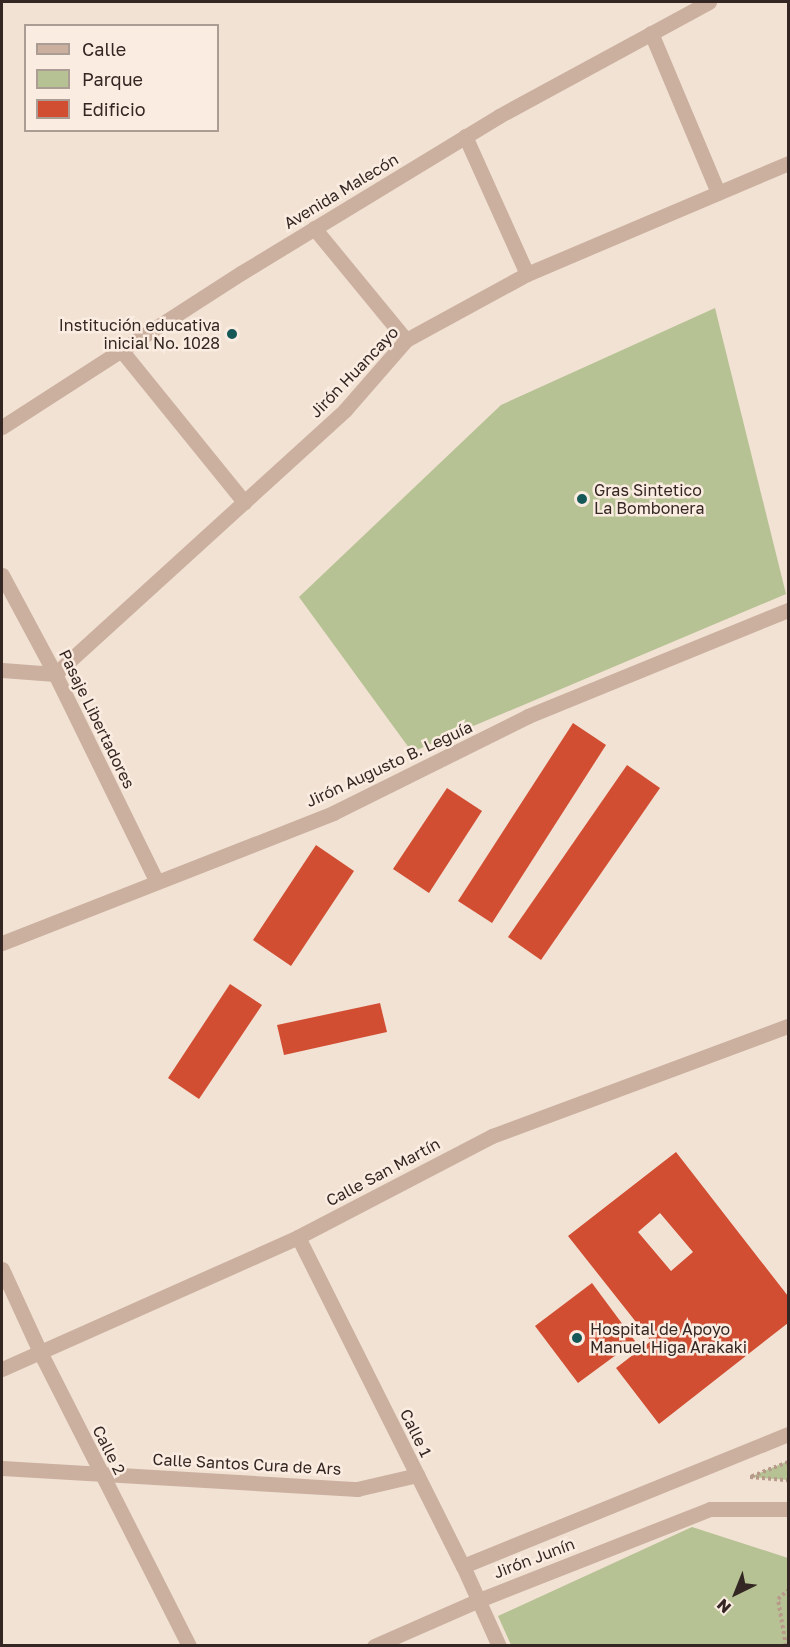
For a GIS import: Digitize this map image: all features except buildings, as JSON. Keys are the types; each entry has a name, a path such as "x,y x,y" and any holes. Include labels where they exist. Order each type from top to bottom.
{"street":[{"name":"Avenida Malecón","path":"2,427 314,228 465,136 709,2"},
{"path":"651,33 718,192"},
{"path":"465,136 527,274"},
{"name":"Jirón Huancayo","path":"56,674 345,410 406,340 527,274 789,163"},
{"path":"314,228 406,340"},
{"path":"121,350 244,502"},
{"name":"Pasaje Libertadores","path":"2,575 56,674 156,880"},
{"name":"Jirón Augusto B. Leguía","path":"2,943 156,880 333,813 528,716 789,610"},
{"path":"2,670 56,674"},
{"name":"Calle San Martín","path":"2,1369 298,1237 492,1136 789,1026"},
{"name":"Calle 1","path":"298,1237 479,1599 499,1646"},
{"name":"Calle 2","path":"2,1269 40,1352 189,1646"},
{"name":"Jirón Junín","path":"462,1566 789,1434"},
{"name":"Calle Santos Cura de Ars","path":"2,1468 357,1489 417,1474"},
{"name":"Jirón Junín","path":"374,1646 479,1599 710,1509 789,1509"}],"path":[{"path":"789,1462 750,1477 789,1480"},
{"path":"786,1646 778,1599 789,1590"}],"green space":[{"name":"Gras Sintetico La Bombonera","path":"715,308 786,594 412,752 299,597 501,405"},
{"path":"788,1461 788,1480 750,1477"},
{"path":"692,1527 788,1558 788,1645 511,1645 498,1616"}],"place":[{"name":"Institución educativa inicial No. 1028","path":"232,334"},
{"name":"Gras Sintetico La Bombonera","path":"582,499"},
{"name":"Hospital de Apoyo Manuel Higa Arakaki","path":"577,1338"}]}
